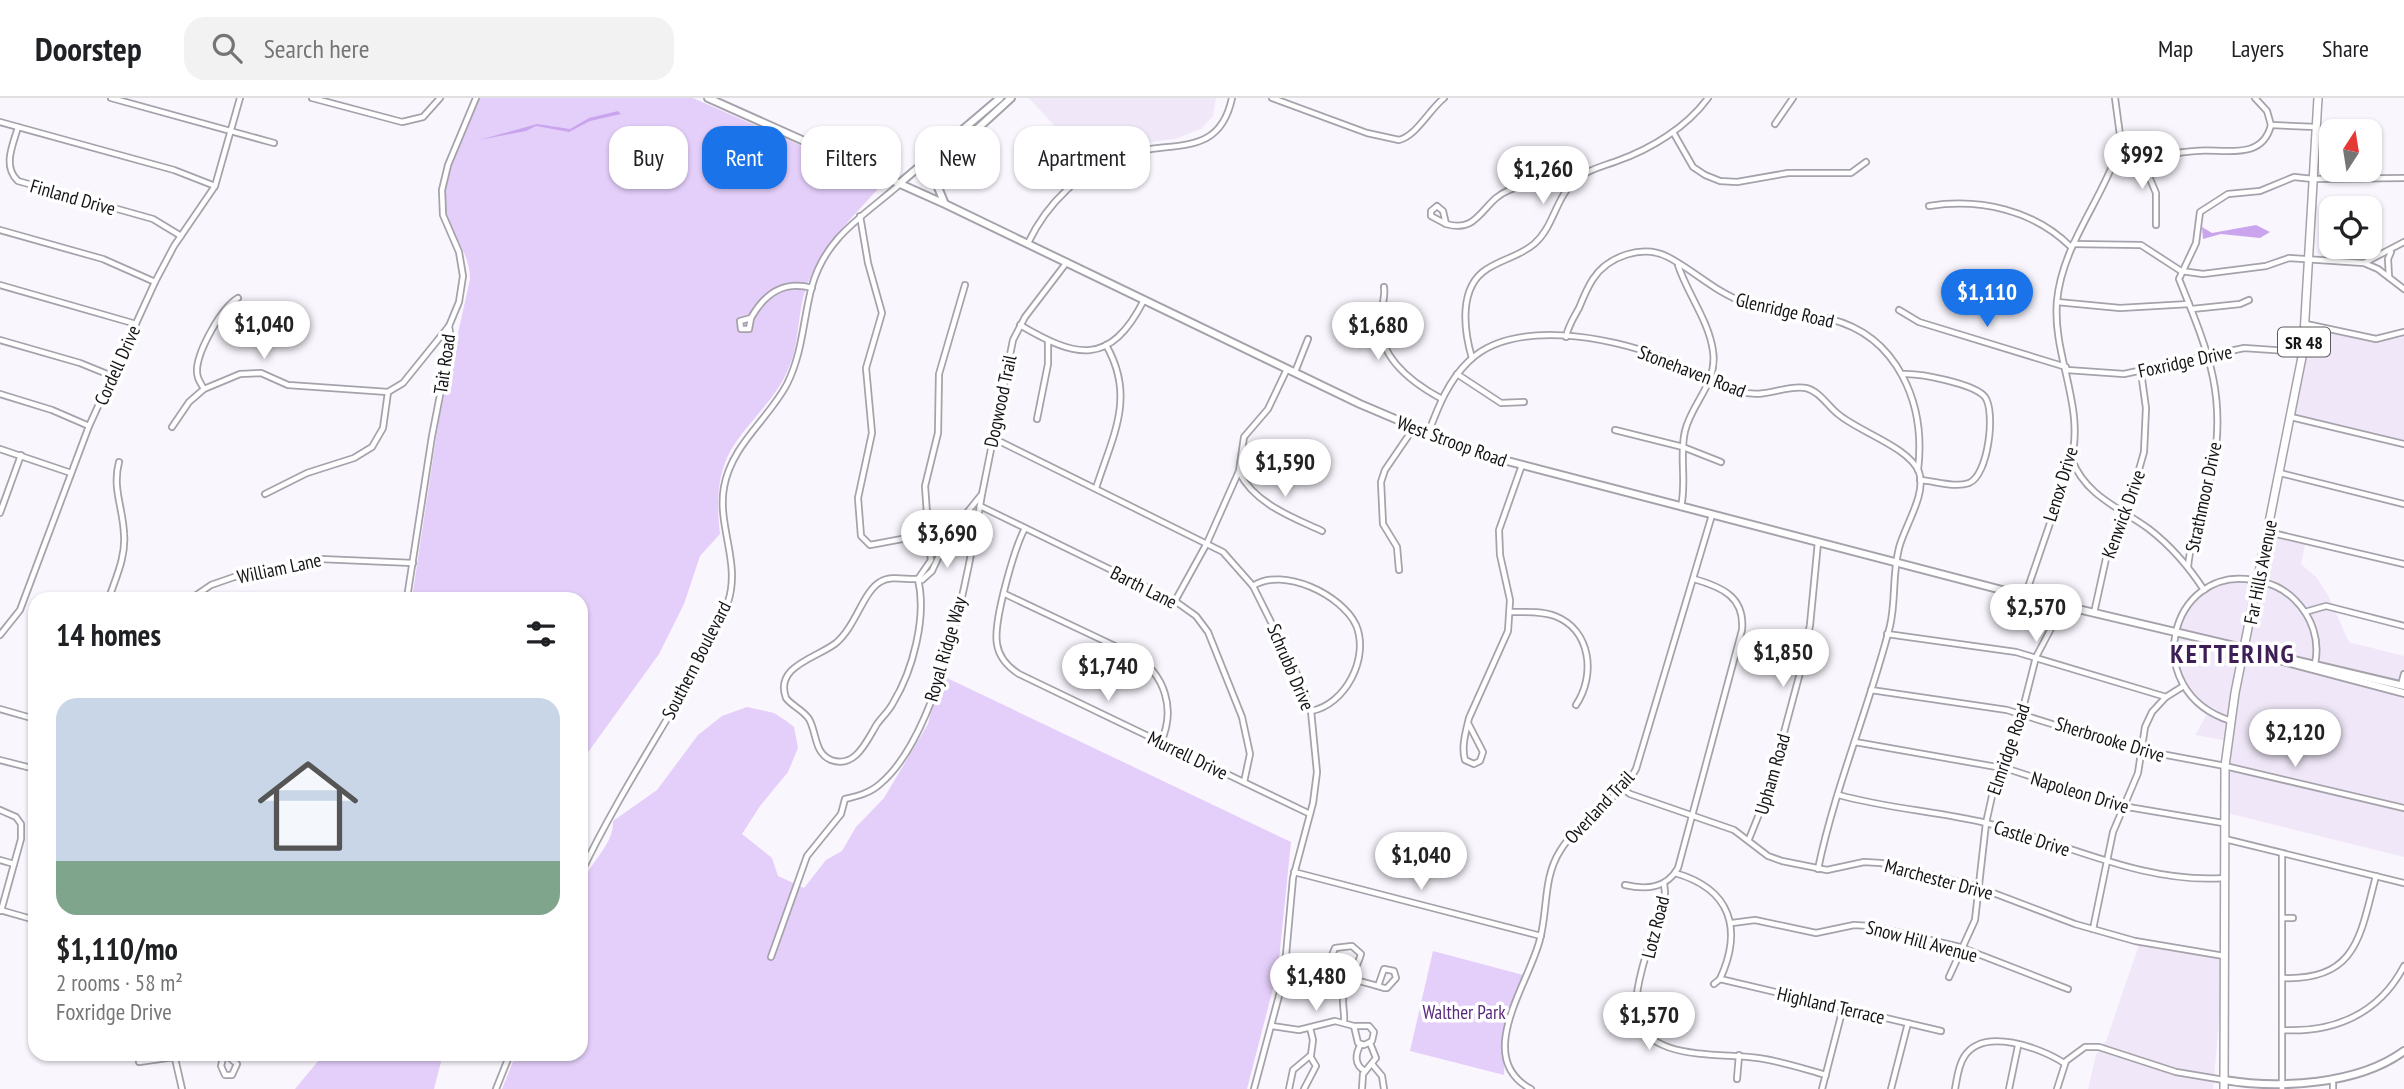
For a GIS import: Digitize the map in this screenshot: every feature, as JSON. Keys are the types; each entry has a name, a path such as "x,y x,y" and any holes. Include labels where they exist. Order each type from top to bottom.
{"main road":[{"name":"West Stroop Road","path":"708,98 801,139"},
{"name":"Southern Boulevard","path":"967,126 1000,98"},
{"name":"Southern Boulevard","path":"980,126 1011,98"},
{"name":"Far Hills Avenue","path":"2224,1089 2225,766 2244,650 2303,352 2318,98"},
{"name":"Southern Boulevard","path":"901,182 915,170"},
{"name":"West Stroop Road","path":"901,183 1428,435 1522,466 2244,650"},
{"path":"939,189 945,204"},
{"path":"2244,650 2403,685"},
{"path":"2244,650 2259,657 2404,693"},
{"path":"2224,1080 2245,1085 2333,1086 2373,1070 2404,1051"}],"street":[{"path":"111,98 274,143"},
{"name":"Cordell Drive","path":"0,635 20,610 89,426 155,282 181,236 215,187 240,98"},
{"path":"312,98 388,120 409,122 429,113 440,98"},
{"name":"Tait Road","path":"408,592 433,426 451,339 449,326 459,302 463,276 459,252 443,215 442,190 448,165 477,98"},
{"path":"1028,243 1052,204 1088,173 1132,152 1187,145 1207,139 1221,127 1232,98"},
{"path":"1272,98 1367,133 1399,140 1412,133 1437,100 1444,98"},
{"path":"1428,435 1442,399 1457,374 1472,358 1465,313 1468,296 1477,278 1485,270 1526,250 1541,238 1570,186 1585,174 1630,156 1673,132 1695,115 1708,98"},
{"path":"1775,124 1793,98"},
{"name":"Lenox Drive","path":"2025,596 2072,458 2074,411 2059,338 2057,302 2064,262 2119,148 2115,98"},
{"path":"2255,98 2267,111 2272,125"},
{"path":"0,122 174,170 215,187"},
{"path":"2272,125 2317,127"},
{"path":"2157,225 2156,192 2145,164 2180,152 2246,151 2261,142 2272,125"},
{"name":"Finland Drive","path":"18,127 9,163 12,175 18,181 153,219 181,236"},
{"path":"1673,132 1693,167 1720,181 1737,182 1788,173 1851,173 1866,162"},
{"path":"2181,271 2194,248 2198,216 2204,207 2228,194 2260,191 2289,177 2404,178"},
{"path":"1446,224 1458,226 1473,223 1496,198 1507,192 1553,181 1570,186"},
{"name":"Southern Boulevard","path":"588,859 615,805 696,668 723,612 733,573 723,515 726,477 740,446 776,402 788,381 802,344 811,288 831,246 860,215 892,189"},
{"path":"1929,206 1967,204 2004,208 2051,231 2072,246 2141,245 2181,271 2210,273 2266,265 2289,258 2364,263 2404,289"},
{"path":"860,215 868,263 882,313 866,368 872,433 859,488 861,536 870,545 932,536 965,515 982,494"},
{"path":"0,230 103,260 155,282"},
{"path":"2364,263 2404,242"},
{"path":"2389,278 2388,260 2392,250"},
{"name":"Glenridge Road","path":"1566,337 1588,286 1610,262 1626,255 1650,252 1665,256 1720,292 1742,302 1771,310 1828,319 1850,326 1874,341 1903,374 1918,418 1918,470"},
{"name":"Dogwood Trail","path":"982,494 1013,340 1020,325 1067,261"},
{"path":"1678,264 1712,344 1714,360 1710,380 1688,420 1683,447 1685,484 1681,507"},
{"name":"Strathmoor Drive","path":"2181,271 2179,279 2209,356 2217,407 2215,453 2209,486 2191,540 2188,567"},
{"path":"751,318 766,299 783,286 794,284 811,288"},
{"path":"0,285 136,324"},
{"path":"938,558 927,514 925,486 938,433 939,374 965,285"},
{"path":"1384,287 1380,330 1390,357 1412,379 1442,399"},
{"path":"204,389 197,376 199,361 222,313 238,298"},
{"path":"1020,325 1048,341 1082,352 1105,345 1126,329 1145,299"},
{"path":"2057,302 2120,308 2240,304 2249,300"},
{"name":"Foxridge Drive","path":"1899,310 1908,317 1941,329 2066,368 2114,375 2259,348 2303,352"},
{"path":"2306,324 2376,339 2404,332"},
{"path":"172,427 189,402 204,389 227,377 256,373 288,385 388,392 403,383 425,352 449,326"},
{"name":"Stonehaven Road","path":"1472,358 1514,338 1566,337 1609,342 1644,351 1710,380 1754,395 1802,388 1812,390 1841,417 1895,449 1918,470"},
{"path":"1295,372 1308,339"},
{"path":"0,340 80,363 112,376"},
{"path":"1037,419 1046,378 1048,341"},
{"path":"1096,488 1123,395 1119,372 1105,345"},
{"path":"1175,601 1207,543 1239,471 1244,437 1268,409 1288,369"},
{"name":"Kenwick Drive","path":"2094,613 2104,565 2122,512 2137,481 2144,452 2146,408 2141,372"},
{"path":"1457,374 1501,403 1524,402"},
{"path":"1903,374 1923,376 1978,390 1986,398 1990,409 1986,455 1979,475 1971,482 1960,484 1920,480"},
{"path":"265,494 307,473 354,457 372,447 383,428 388,392"},
{"path":"0,394 40,405 89,426"},
{"path":"2291,417 2404,444"},
{"path":"1399,570 1397,547 1382,524 1381,482 1385,470 1413,429"},
{"path":"1615,430 1683,447 1721,462"},
{"name":"Schrubb Drive","path":"992,438 1223,552 1253,586 1287,650 1311,711 1318,761 1310,814 1294,872 1286,965 1254,1089"},
{"path":"0,449 71,473"},
{"path":"0,513 21,455"},
{"path":"2072,458 2091,488 2157,536 2188,567 2204,590"},
{"path":"111,592 122,563 124,545 123,523 115,492 119,462"},
{"path":"1468,720 1483,752 1480,761 1474,764 1464,757 1468,720 1505,642 1511,612 1499,535 1522,466"},
{"path":"1818,869 1887,634 1895,562 1920,480 1918,470"},
{"path":"1239,471 1249,488 1264,501 1322,531"},
{"path":"2280,473 2404,504"},
{"path":"980,506 982,494"},
{"name":"Royal Ridge Way","path":"771,957 807,856 841,814 845,799 869,792 884,780 930,705 946,660 980,506"},
{"name":"Barth Lane","path":"980,506 1175,601 1196,616 1208,632 1242,717 1250,754 1244,782"},
{"name":"Overland Trail","path":"1531,1089 1516,1079 1509,1069 1506,1041 1513,1007 1541,936 1547,884 1559,853 1584,820 1622,788 1638,763 1712,515"},
{"name":"Murrell Drive","path":"1025,528 1015,550 996,640 1001,656 1012,669 1310,814"},
{"path":"2268,532 2404,564"},
{"name":"Royal Ridge Way","path":"928,572 932,536"},
{"name":"Upham Road","path":"1749,839 1768,792 1801,669 1810,625 1818,542"},
{"path":"931,555 938,558"},
{"name":"Royal Ridge Way","path":"918,579 921,607 907,672 899,692 859,753 841,761 827,758 818,748 808,717 786,698 783,685 786,676 842,638 855,622 878,583 890,578 918,579 928,572 938,558"},
{"name":"William Lane","path":"201,592 233,577 278,572 320,559 413,563"},
{"path":"1253,586 1271,579 1292,581 1331,600 1346,611 1354,623 1359,646 1351,678 1331,704 1311,711"},
{"name":"Lotz Road","path":"1675,873 1742,622 1740,609 1730,594 1694,579"},
{"path":"2231,721 2202,708 2182,687 2173,656 2176,633 2185,610 2204,590 2228,580 2258,581 2285,591 2305,612 2316,640 2315,664"},
{"path":"1005,594 1134,655 1150,668 1163,687 1168,708 1168,724 1161,742"},
{"name":"Elmridge Road","path":"1949,977 1960,947 1974,924 1986,823 2000,768 2022,713 2036,657 2055,621 2060,605"},
{"path":"2305,612 2326,606 2404,626"},
{"path":"1511,612 1549,614 1570,624 1578,634 1588,661 1583,692 1576,705"},
{"path":"1887,634 1908,639 1990,647 2036,657 2166,697"},
{"path":"2403,685 2404,674"},
{"path":"2093,929 2122,806 2138,773 2148,720 2166,697 2182,687"},
{"name":"Sherbrooke Drive","path":"1871,690 1954,700 2022,713 2141,751 2225,766 2404,808"},
{"path":"0,709 28,717"},
{"name":"Napoleon Drive","path":"1855,742 2000,768 2122,806 2224,823"},
{"path":"0,760 28,767"},
{"name":"Marchester Drive","path":"1622,788 1630,794 1734,830 1774,859 1833,870 1870,862 1978,887 2093,929 2169,949 2225,956"},
{"name":"Castle Drive","path":"1839,794 1891,809 1986,823 2107,861 2169,874 2224,878"},
{"path":"0,810 13,815 21,824 22,838 1,911 28,918"},
{"path":"2224,839 2404,883"},
{"path":"2282,853 2282,1087"},
{"path":"0,860 14,864"},
{"path":"1294,872 1541,936"},
{"path":"1625,885 1647,888 1664,883 1675,873 1695,880 1726,909 1732,923 1731,946 1720,979 1714,984"},
{"path":"2282,978 2316,976 2345,960 2359,938 2376,876"},
{"name":"Lotz Road","path":"1664,883 1665,893 1638,992 1639,1020 1647,1035 1668,1047 1739,1055 1826,1075"},
{"path":"2282,918 2293,918"},
{"name":"Snow Hill Avenue","path":"1732,923 1755,920 1816,933 1864,925 1960,947 2068,989"},
{"path":"1344,1021 1343,995 1351,979 1360,952 1352,946 1337,947 1332,954 1342,974 1351,979 1378,986 1390,986 1395,978 1394,971 1384,969 1378,986"},
{"path":"2282,1030 2320,1029 2351,1020 2387,993 2404,966"},
{"name":"Highland Terrace","path":"1720,979 1941,1031"},
{"path":"1822,1089 1843,1008"},
{"path":"1272,1026 1291,1030 1344,1021 1372,1029 1374,1035 1370,1043"},
{"path":"1891,1089 1908,1023"},
{"path":"1354,1026 1356,1040 1361,1044 1370,1043"},
{"path":"1289,1089 1293,1070 1310,1056 1313,1044 1310,1028"},
{"path":"1955,1089 1963,1058 1977,1045 2002,1042 2045,1051 2064,1063"},
{"path":"1362,1089 1365,1071 1376,1055 1370,1043"},
{"path":"1361,1044 1357,1051 1357,1060 1365,1071"},
{"path":"2009,1089 2018,1046"},
{"path":"2057,1089 2064,1063 2079,1049 2099,1047 2162,1069 2224,1080"},
{"path":"1737,1079 1739,1055"},
{"path":"1304,1089 1316,1066 1310,1056"},
{"path":"139,1062 144,1061"},
{"path":"175,1061 182,1089"},
{"path":"223,1061 221,1066 225,1074 232,1075 237,1064 233,1061"},
{"path":"496,1089 507,1061"},
{"path":"1372,1064 1382,1076 1384,1089"}],"shaded area":[{"path":"1029,98 1216,98 1213,116 1201,129 1175,139 1150,142 1150,126 1055,126"},
{"path":"618,111 621,114 590,121 569,132 536,126 526,131 479,140 537,124 570,129 589,118"},
{"path":"2256,225 2270,232 2260,238 2221,234 2203,239 2202,227 2212,233"},
{"path":"2306,324 2376,339 2404,332 2404,444 2291,417"},
{"path":"2268,532 2306,540 2301,564 2317,578 2328,595 2349,642 2404,656 2404,857 2223,812 2228,741 2195,735 2208,712 2182,687 2174,665 2174,641 2180,618 2197,596 2222,582 2258,581"},
{"path":"2140,942 2225,956 2213,1089 2088,1089 2096,1055 2106,1041"}],"green space":[{"path":"478,98 693,98 756,126 702,126 702,189 787,189 787,140 801,146 801,189 878,189 840,231 813,272 803,298 795,348 789,367 777,390 738,439 726,460 719,491 720,534 700,556 684,604 659,654 588,752 588,592 413,592 439,419 470,279 465,255 447,218 444,203 444,188 452,156"},
{"path":"947,678 1291,842 1278,969 1247,1089 502,1089 513,1061 588,1061 588,872 609,840 613,821 657,790 698,735 722,716 747,707 774,713 794,727 798,748 788,772 760,806 742,834 772,858 778,876 804,888 826,860 842,851 856,827 884,798 928,724 936,692"},
{"name":"Walther Park","path":"1433,951 1523,975 1506,1024 1504,1075 1410,1051"},
{"path":"318,1061 441,1061 434,1089 295,1089"}],"district":[{"name":"KETTERING","path":"2233,653"}]}
